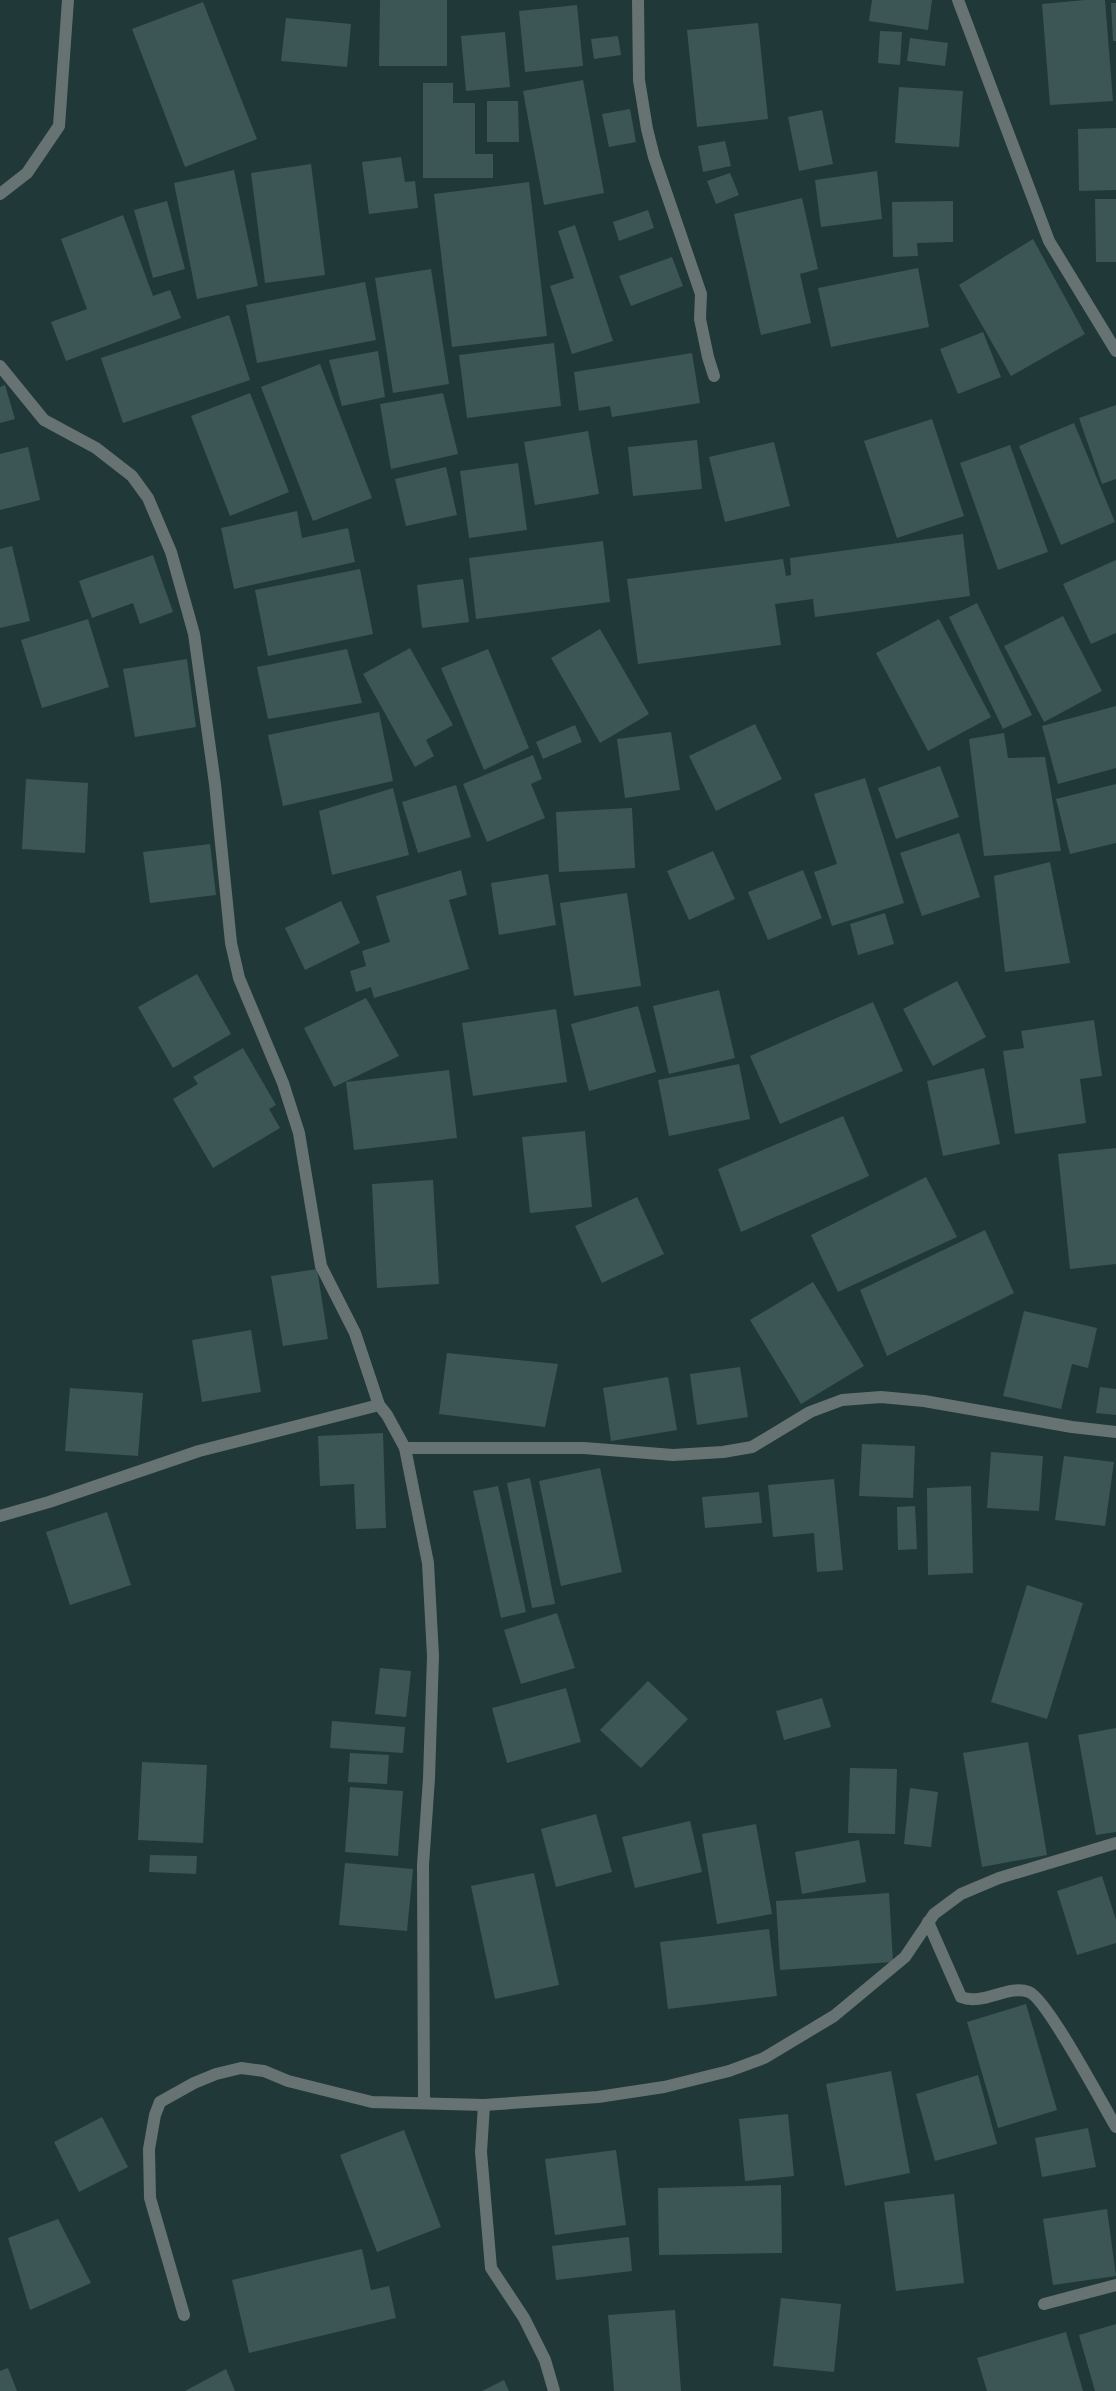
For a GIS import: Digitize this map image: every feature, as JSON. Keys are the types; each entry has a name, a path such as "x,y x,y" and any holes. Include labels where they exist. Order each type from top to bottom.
{"street":[{"path":"0,194 27,173 58,126 62,106 68,0"},
{"path":"639,0 639,80 647,129 654,157 701,294 700,319 714,376"},
{"path":"958,0 1049,241 1116,351"},
{"path":"0,366 44,420 96,448 132,476 148,498 171,552 194,634 215,784 231,944 239,978 283,1083 298,1133 321,1266 355,1333 379,1405 405,1448 428,1563 433,1656 429,1779 423,1865 424,2103"},
{"path":"405,1448 584,1448 673,1455 723,1452 753,1447 810,1412 842,1400 881,1397 924,1401 1071,1428 1116,1432"},
{"path":"0,1516 49,1502 199,1451 379,1405"},
{"path":"184,2315 150,2198 151,2133 160,2102 194,2083 216,2074 241,2068 264,2071 288,2081 372,2102 484,2105 598,2097 664,2087 729,2071 764,2058 834,2016 905,1957 934,1914 961,1894 981,1884 1116,1843"},
{"path":"928,1922 961,1997 971,2001 999,1994 1028,1991 1035,1996 1061,2032 1116,2127"},
{"path":"484,2105 481,2152 491,2268 524,2318 545,2360 554,2391"},
{"path":"1044,2304 1116,2284"}],"building":[{"path":"380,0 447,0 447,66 379,66"},
{"path":"872,0 932,0 928,30 869,21"},
{"path":"1105,0 1113,101 1050,105 1042,4"},
{"path":"203,2 257,139 185,167 132,29"},
{"path":"1111,3 1116,3 1116,41 1113,41"},
{"path":"577,5 583,66 525,72 519,11"},
{"path":"286,18 351,24 347,67 281,61"},
{"path":"758,23 768,119 697,127 687,30"},
{"path":"880,31 902,32 900,65 878,63"},
{"path":"505,32 510,87 466,91 461,36"},
{"path":"618,36 621,55 594,59 591,39"},
{"path":"910,38 948,43 945,66 907,61"},
{"path":"583,80 604,193 544,205 523,91"},
{"path":"423,83 453,83 453,103 475,103 475,154 493,154 493,178 423,178"},
{"path":"899,87 963,91 959,147 895,143"},
{"path":"487,101 518,101 519,142 487,142"},
{"path":"630,109 636,142 609,147 602,114"},
{"path":"822,110 833,164 799,171 788,117"},
{"path":"1116,128 1116,190 1079,191 1078,129"},
{"path":"725,141 731,166 703,172 698,146"},
{"path":"401,157 405,182 415,181 418,208 369,214 362,162"},
{"path":"311,164 325,275 265,283 251,173"},
{"path":"234,170 258,286 197,299 174,183"},
{"path":"877,171 882,219 821,227 815,180"},
{"path":"730,173 739,195 716,204 707,181"},
{"path":"529,182 547,336 452,347 434,194"},
{"path":"802,198 818,269 800,274 811,323 761,335 734,214"},
{"path":"1095,199 1116,199 1116,262 1096,262"},
{"path":"167,201 185,269 153,278 134,210"},
{"path":"953,201 953,242 917,243 918,256 893,257 892,202"},
{"path":"648,210 654,228 619,241 613,222"},
{"path":"123,215 153,296 170,290 181,318 66,361 51,322 87,309 61,239"},
{"path":"575,225 613,341 572,354 550,286 574,278 558,231"},
{"path":"1033,239 1085,334 1011,376 959,285"},
{"path":"672,257 683,286 631,306 619,276"},
{"path":"918,268 929,327 831,347 818,288"},
{"path":"431,269 449,384 393,393 375,278"},
{"path":"365,282 376,340 257,363 246,305"},
{"path":"229,315 250,380 123,423 101,358"},
{"path":"983,332 1001,377 958,394 940,349"},
{"path":"554,343 561,406 467,418 459,355"},
{"path":"378,351 385,397 342,406 329,360"},
{"path":"692,353 700,403 612,417 610,406 579,411 574,372"},
{"path":"320,364 372,498 313,521 261,387"},
{"path":"5,385 15,419 0,423 0,387"},
{"path":"250,393 289,492 230,516 191,416"},
{"path":"443,393 458,454 391,469 380,404"},
{"path":"1116,405 1116,479 1102,484 1079,418"},
{"path":"932,419 964,516 897,538 864,441"},
{"path":"1074,423 1115,522 1061,545 1019,446"},
{"path":"588,431 599,494 535,505 524,442"},
{"path":"697,440 702,489 633,496 628,447"},
{"path":"774,442 790,506 725,522 709,457"},
{"path":"1010,445 1048,552 998,570 960,463"},
{"path":"28,447 40,500 0,510 0,454"},
{"path":"518,463 527,530 469,538 460,471"},
{"path":"446,467 457,515 406,526 395,479"},
{"path":"297,511 302,538 348,528 355,562 234,589 221,528"},
{"path":"963,534 970,596 815,617 813,599 775,604 781,645 638,664 627,579 783,559 786,576 791,575 790,558"},
{"path":"603,541 610,602 476,619 469,558"},
{"path":"12,546 30,621 0,628 0,549"},
{"path":"153,555 173,612 140,624 133,603 92,618 79,581"},
{"path":"1116,560 1116,633 1091,644 1063,584"},
{"path":"360,569 373,634 268,656 255,590"},
{"path":"463,579 469,622 422,628 417,585"},
{"path":"977,603 1032,715 1003,729 949,617"},
{"path":"1063,616 1102,691 1044,722 1004,646"},
{"path":"88,619 109,687 42,708 21,640"},
{"path":"939,619 991,717 928,751 876,653"},
{"path":"600,629 649,714 600,743 551,658"},
{"path":"410,648 453,725 426,740 434,756 415,767 363,674"},
{"path":"347,649 362,703 268,719 257,667"},
{"path":"488,649 529,748 484,770 441,668"},
{"path":"187,659 196,727 135,737 123,669"},
{"path":"1116,706 1116,768 1058,784 1042,726"},
{"path":"379,712 393,781 283,806 268,735"},
{"path":"755,724 782,779 716,811 689,756"},
{"path":"575,725 582,742 543,759 536,742"},
{"path":"671,732 680,790 625,798 617,739"},
{"path":"1004,733 1008,758 1045,757 1061,851 984,856 969,739"},
{"path":"533,755 542,779 531,784 545,818 487,842 463,784"},
{"path":"940,766 959,817 896,839 878,788"},
{"path":"865,778 904,903 832,926 814,872 837,864 814,794"},
{"path":"26,779 88,783 85,853 22,849"},
{"path":"1116,784 1116,843 1070,854 1056,799"},
{"path":"456,785 471,837 418,853 402,802"},
{"path":"393,788 409,855 332,875 319,811"},
{"path":"632,808 635,868 559,872 556,812"},
{"path":"959,833 980,897 922,916 900,853"},
{"path":"210,844 216,895 150,903 143,852"},
{"path":"713,851 735,899 689,920 667,871"},
{"path":"1050,862 1070,963 1005,972 994,876"},
{"path":"461,870 467,895 449,900 469,969 374,998 371,987 356,992 350,971 366,966 362,951 390,942 376,896"},
{"path":"803,870 822,918 768,940 748,892"},
{"path":"548,874 556,925 499,935 491,883"},
{"path":"627,893 641,986 574,996 560,903"},
{"path":"341,901 360,943 305,970 285,928"},
{"path":"885,913 894,944 858,955 850,924"},
{"path":"197,974 231,1034 173,1068 138,1007"},
{"path":"957,981 986,1037 933,1066 903,1009"},
{"path":"719,990 735,1058 669,1074 653,1006"},
{"path":"366,998 399,1056 334,1087 304,1028"},
{"path":"873,1002 903,1071 780,1124 750,1056"},
{"path":"638,1006 656,1072 589,1091 571,1024"},
{"path":"556,1009 567,1082 473,1096 462,1023"},
{"path":"1094,1020 1102,1076 1080,1079 1086,1123 1015,1134 1003,1051 1024,1048 1021,1031"},
{"path":"243,1048 276,1105 269,1109 280,1128 213,1168 173,1099 198,1084 193,1077"},
{"path":"739,1064 750,1119 669,1136 658,1080"},
{"path":"984,1068 1000,1144 943,1156 927,1081"},
{"path":"449,1070 457,1138 354,1150 346,1082"},
{"path":"843,1116 869,1176 741,1232 718,1169"},
{"path":"585,1131 592,1207 530,1213 522,1137"},
{"path":"1116,1148 1116,1264 1070,1269 1058,1154"},
{"path":"926,1177 957,1237 838,1292 811,1235"},
{"path":"433,1180 439,1284 377,1288 372,1184"},
{"path":"637,1197 664,1254 602,1283 575,1226"},
{"path":"985,1230 1014,1293 887,1356 860,1290"},
{"path":"317,1269 328,1339 283,1346 271,1276"},
{"path":"813,1282 864,1366 801,1404 750,1320"},
{"path":"1024,1311 1097,1328 1088,1368 1072,1364 1061,1409 1003,1396"},
{"path":"251,1330 261,1392 202,1402 192,1340"},
{"path":"447,1353 558,1364 545,1427 439,1414"},
{"path":"740,1367 748,1417 697,1425 690,1374"},
{"path":"668,1377 677,1430 611,1441 603,1388"},
{"path":"1100,1387 1116,1389 1116,1415 1096,1413"},
{"path":"70,1388 143,1393 138,1456 65,1451"},
{"path":"383,1433 386,1528 356,1529 354,1484 320,1486 318,1436"},
{"path":"862,1444 915,1446 913,1498 859,1496"},
{"path":"991,1452 1043,1456 1039,1511 987,1508"},
{"path":"1064,1456 1114,1462 1105,1526 1055,1520"},
{"path":"600,1468 622,1572 561,1586 539,1481"},
{"path":"530,1478 555,1604 532,1608 507,1483"},
{"path":"834,1479 843,1570 817,1572 814,1533 773,1537 768,1485"},
{"path":"498,1486 526,1612 501,1618 473,1491"},
{"path":"971,1486 973,1573 928,1575 927,1488"},
{"path":"759,1492 762,1523 705,1528 702,1497"},
{"path":"915,1506 917,1549 898,1550 897,1507"},
{"path":"107,1512 131,1585 70,1605 46,1532"},
{"path":"1027,1585 1083,1603 1047,1719 991,1702"},
{"path":"557,1613 575,1668 521,1684 504,1630"},
{"path":"380,1668 411,1671 406,1717 375,1714"},
{"path":"648,1681 688,1719 641,1768 600,1730"},
{"path":"566,1688 581,1742 507,1763 492,1708"},
{"path":"822,1698 831,1727 784,1740 776,1711"},
{"path":"332,1721 405,1727 403,1753 330,1748"},
{"path":"1116,1728 1116,1832 1096,1835 1078,1735"},
{"path":"1028,1742 1047,1855 982,1867 963,1753"},
{"path":"350,1753 389,1755 387,1784 348,1782"},
{"path":"142,1762 207,1765 203,1843 138,1840"},
{"path":"850,1768 897,1769 895,1834 848,1833"},
{"path":"350,1787 403,1791 398,1856 345,1852"},
{"path":"910,1788 938,1792 931,1847 904,1844"},
{"path":"596,1814 612,1872 556,1887 541,1829"},
{"path":"690,1821 702,1872 635,1888 622,1837"},
{"path":"756,1824 772,1914 717,1924 702,1834"},
{"path":"859,1840 866,1882 802,1894 795,1852"},
{"path":"150,1855 197,1856 196,1874 149,1872"},
{"path":"345,1863 413,1869 407,1931 339,1925"},
{"path":"534,1873 559,1985 495,1999 471,1886"},
{"path":"1102,1876 1116,1920 1116,1943 1077,1955 1057,1891"},
{"path":"889,1893 893,1962 780,1970 776,1901"},
{"path":"769,1929 777,1996 668,2009 660,1942"},
{"path":"1026,2004 1057,2110 998,2128 967,2022"},
{"path":"891,2071 910,2173 845,2186 826,2084"},
{"path":"978,2075 997,2144 935,2161 916,2094"},
{"path":"788,2114 794,2176 745,2181 739,2119"},
{"path":"102,2117 128,2167 79,2192 54,2142"},
{"path":"1088,2128 1096,2167 1042,2177 1035,2138"},
{"path":"404,2130 441,2227 377,2252 340,2155"},
{"path":"616,2150 626,2225 555,2235 545,2159"},
{"path":"781,2185 782,2253 659,2255 658,2188"},
{"path":"954,2194 964,2283 896,2291 884,2202"},
{"path":"1107,2209 1116,2276 1053,2285 1043,2219"},
{"path":"58,2219 91,2283 30,2310 8,2238"},
{"path":"629,2237 632,2271 556,2280 552,2246"},
{"path":"362,2249 371,2290 389,2286 396,2318 249,2353 232,2280"},
{"path":"781,2298 841,2304 834,2372 773,2366"},
{"path":"675,2310 681,2391 614,2391 608,2315"},
{"path":"1116,2324 1116,2391 1095,2391 1079,2335"},
{"path":"1066,2332 1083,2391 987,2391 977,2358"},
{"path":"8,2368 17,2391 0,2391 0,2371"},
{"path":"226,2369 235,2391 185,2391"},
{"path":"504,2380 509,2391 482,2391"}]}
